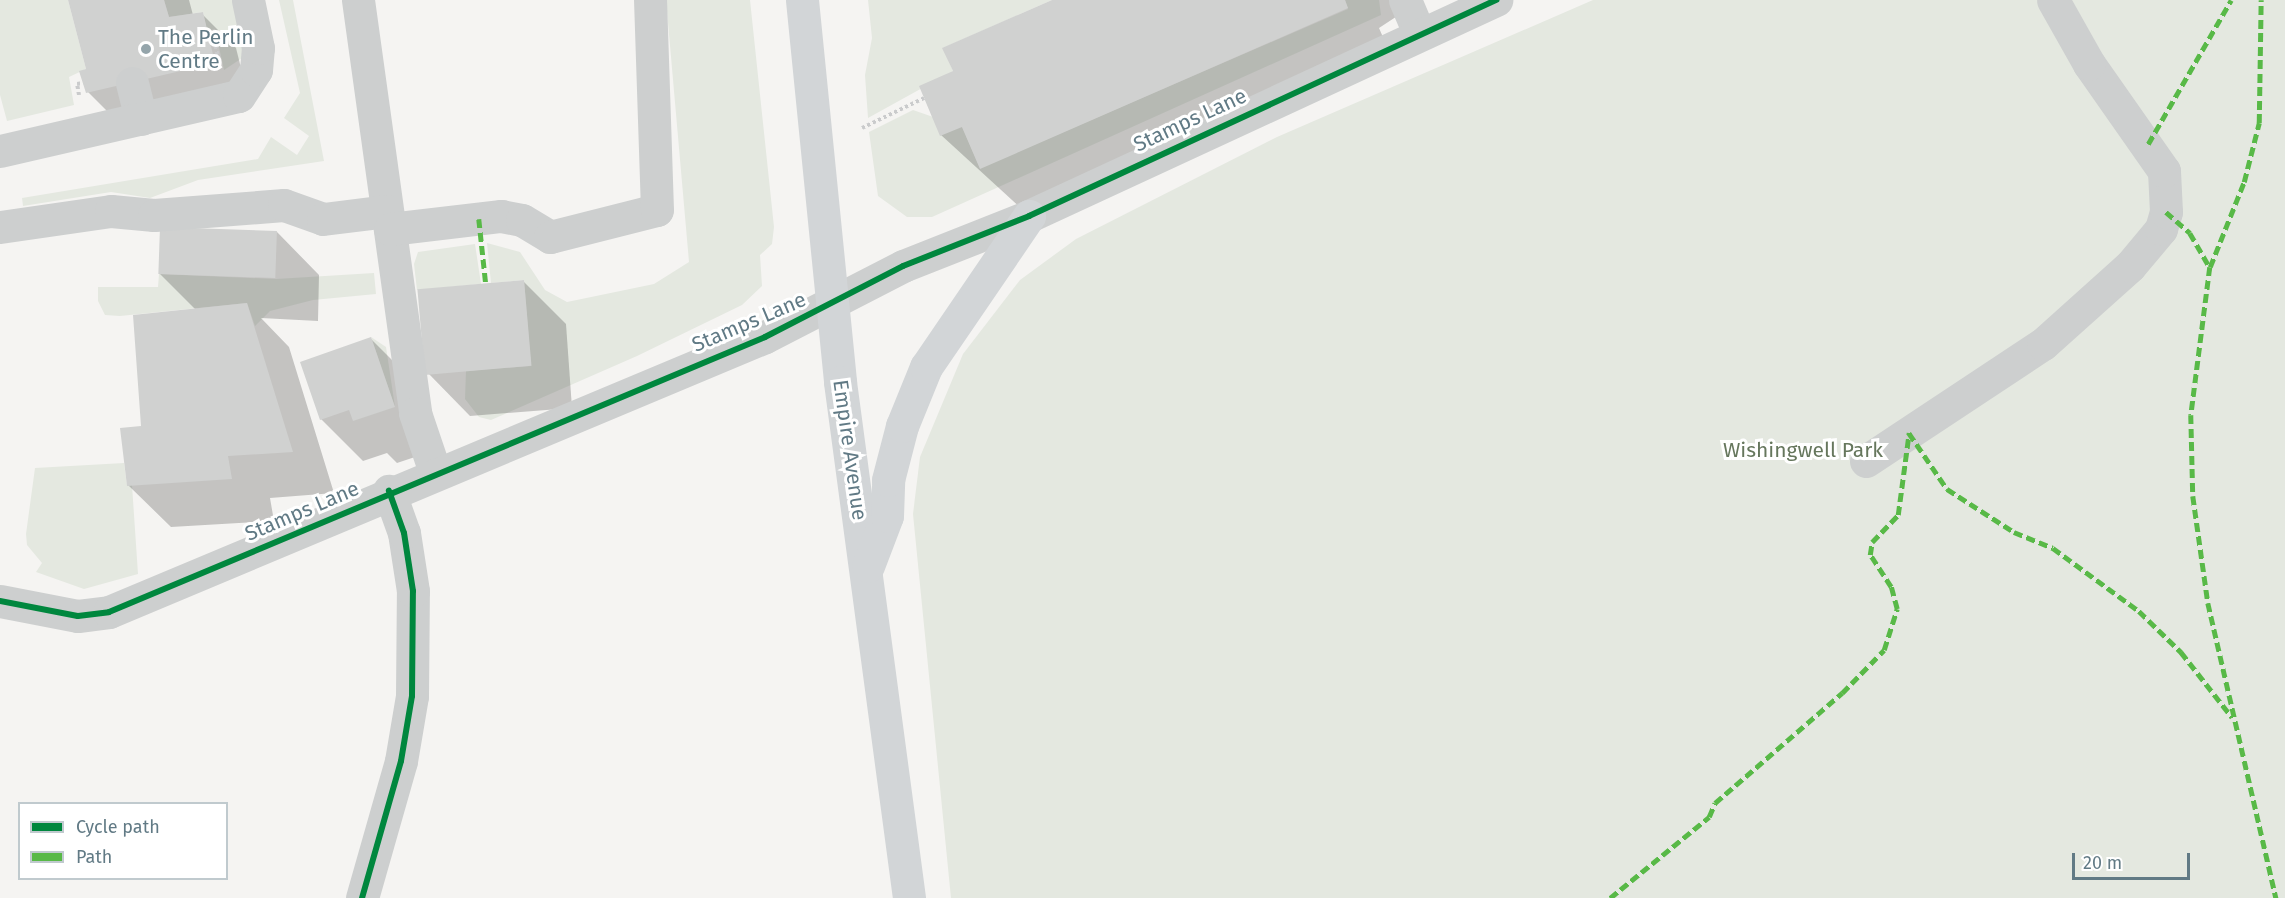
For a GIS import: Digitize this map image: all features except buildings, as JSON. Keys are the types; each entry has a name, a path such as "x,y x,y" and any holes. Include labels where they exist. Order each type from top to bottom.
{"main road":[{"name":"Empire Avenue","path":"802,0 832,304 909,898"},
{"path":"867,568 887,516 888,480 902,426 926,367 1029,216"}],"street":[{"path":"0,152 239,96 256,70 258,48 248,0"},
{"path":"364,0 388,220 415,413 435,472"},
{"path":"0,227 111,211 154,215 284,205 323,219 388,220 501,216 522,220 550,237 657,210 650,0"},
{"path":"1405,0 1419,33"},
{"name":"Stamps Lane","path":"0,601 78,616 109,612 832,304 903,266 1029,216 1419,33 1496,0"},
{"path":"1866,461 2043,344 2130,266 2161,230 2164,171 2089,64 2053,0"},
{"path":"132,82 141,119"},
{"path":"362,898 401,761 412,696 413,591 404,533 389,491"}],"path":[{"path":"862,128 924,98"}],"green space":[{"path":"0,0 68,0 86,69 69,77 74,105 7,121 0,95"},
{"path":"164,0 238,0 247,39 242,58 224,70 215,29 207,31 203,12 169,17"},
{"path":"279,0 293,0 324,161 198,180 150,198 111,192 23,206 22,198 258,159 271,137 297,155 309,136 284,118 300,93"},
{"path":"666,0 750,0 774,227 772,244 760,255 762,286 742,305 637,356 491,420 479,417 465,399 466,371 531,366 524,280 491,283 487,243 520,252 545,290 567,302 654,284 689,262"},
{"path":"868,0 1052,0 943,48 953,71 868,118 865,75 872,38"},
{"path":"1345,0 1379,0 1381,15 932,217 907,217 878,196 869,132 913,110 962,127 980,168 1348,9"},
{"name":"Wishingwell Park","path":"1593,0 2285,0 2285,898 951,898 913,514 920,457 963,354 1020,280 1076,239 1277,137"},
{"path":"475,244 481,284 417,290 414,264 418,252"},
{"path":"374,273 376,294 313,300 270,311 255,326 247,303 120,316 105,315 98,301 98,287 158,287 159,274 276,279"},
{"path":"371,337 386,347 395,407"},
{"path":"124,463 127,485 132,485 138,574 84,589 36,572 42,563 27,545 26,534 35,468"}],"marked path":[{"path":"2148,144 2231,0"},
{"path":"2210,267 2244,182 2259,123 2261,0"},
{"path":"2166,212 2190,233 2210,267 2191,415 2193,496 2208,603 2276,898"},
{"path":"479,219 486,284"},
{"path":"1909,433 1947,489 2014,532 2053,548 2139,611 2181,652 2232,717"},
{"path":"1610,898 1709,817 1715,803 1842,693 1884,650 1897,609 1891,587 1870,555 1872,542 1898,515 1909,433"}],"cycle path":[{"path":"0,601 78,616 109,612 765,337 903,266 1029,216 1496,0"},
{"path":"362,898 401,761 412,696 413,591 404,533 389,491"}],"place":[{"name":"The Perlin Centre","path":"146,49"}]}
